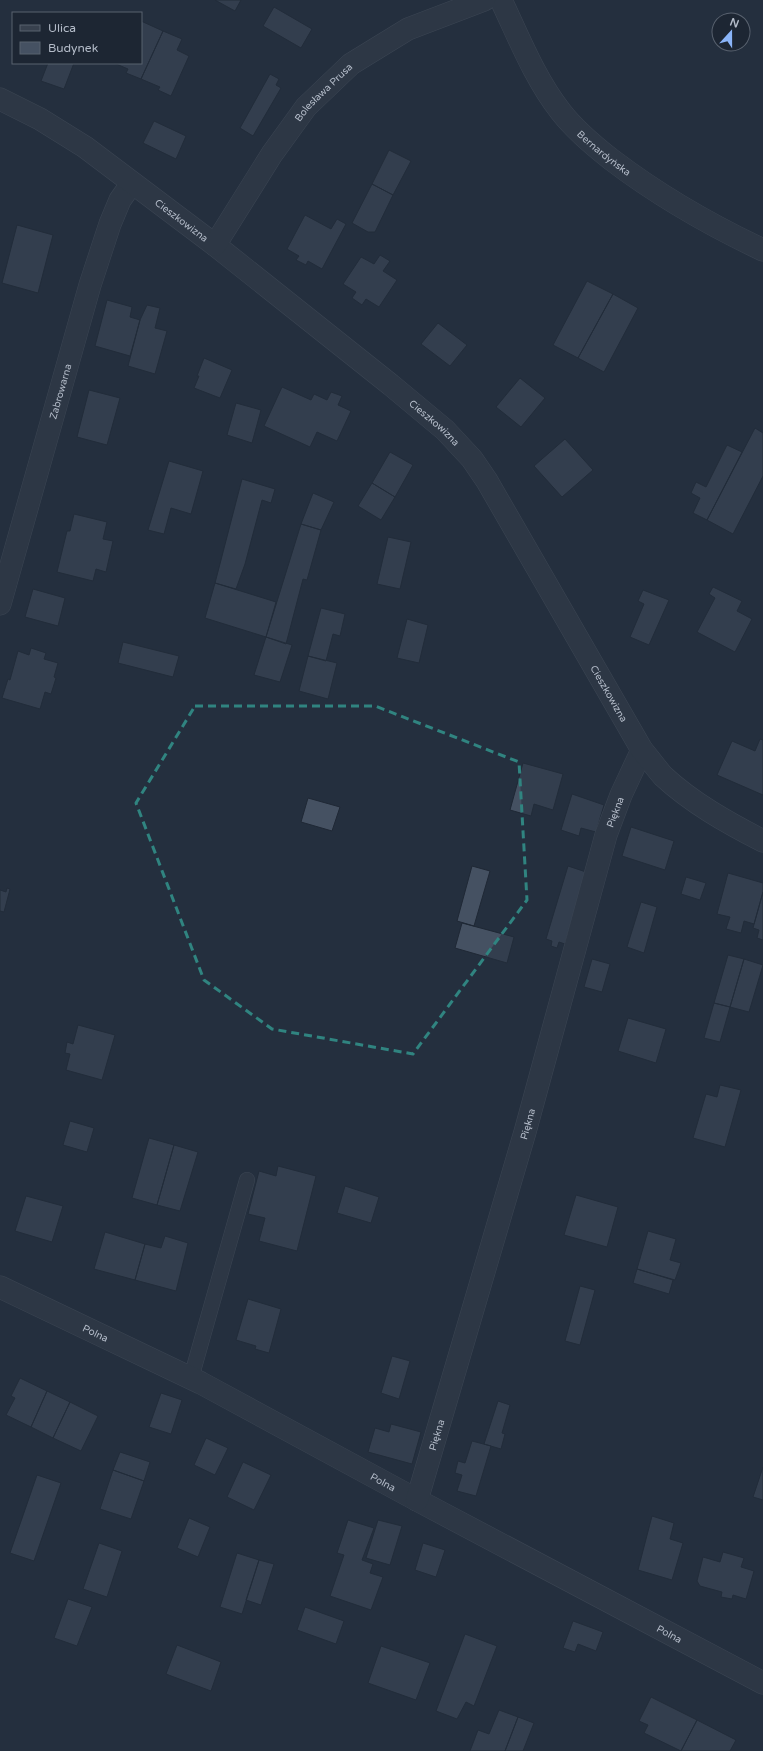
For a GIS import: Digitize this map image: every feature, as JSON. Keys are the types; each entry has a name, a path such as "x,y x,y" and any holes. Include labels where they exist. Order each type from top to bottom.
{"street":[{"name":"Bolesława Prusa","path":"215,245 272,154 306,107 351,64 408,29 484,0"},
{"name":"Bernardyńska","path":"501,0 539,81 561,113 592,145 670,200 763,250"},
{"name":"Cieszkowizna","path":"0,100 52,127 85,147 215,245 403,394 445,430 472,459 487,481 642,750 663,776 694,800 728,823 763,841"},
{"name":"Zabrowarna","path":"0,604 90,285 110,224 120,200 132,183"},
{"name":"Piękna","path":"417,1500 525,1132 606,835 621,795 642,750"},
{"name":"Polna","path":"0,1287 191,1378 417,1500 763,1683"}],"lane":[{"path":"191,1378 247,1180"}],"highlighted area":[{"path":"195,706 375,706 519,762 527,900 413,1054 272,1029 204,980 136,803"}],"building":[{"path":"215,0 241,0 235,11"},
{"path":"274,7 312,29 301,48 263,26"},
{"path":"142,21 163,31 141,79 126,73 128,69 116,64 142,64"},
{"path":"163,31 182,39 177,50 189,56 171,96 158,90 160,87 141,79"},
{"path":"48,64 74,64 64,89 41,81"},
{"path":"270,74 279,79 276,85 281,88 253,136 240,128"},
{"path":"154,121 186,136 176,159 143,143"},
{"path":"389,150 411,161 393,195 372,184"},
{"path":"372,184 393,195 375,232 368,232 352,223"},
{"path":"305,215 331,229 337,219 346,224 322,269 308,261 306,265 296,260 299,256 287,249"},
{"path":"17,225 53,235 38,293 2,283"},
{"path":"380,255 390,261 383,271 397,280 379,307 366,299 362,305 352,298 356,292 343,284 361,257 374,264"},
{"path":"587,281 613,294 578,358 553,345"},
{"path":"613,294 638,308 604,372 578,358"},
{"path":"107,300 132,307 130,317 140,320 130,356 95,346"},
{"path":"147,305 160,308 155,328 167,331 155,374 128,366 140,320"},
{"path":"438,323 467,345 450,366 421,344"},
{"path":"204,358 232,370 220,398 194,388"},
{"path":"520,378 545,398 521,427 496,407"},
{"path":"282,387 311,400 314,394 327,400 331,392 342,396 338,405 351,411 337,441 317,432 310,447 264,426"},
{"path":"89,390 120,398 107,445 77,437"},
{"path":"236,403 261,410 252,443 227,435"},
{"path":"755,428 763,433 763,476 733,534 707,520"},
{"path":"565,439 593,470 562,497 534,466"},
{"path":"727,445 742,452 707,520 693,513 700,498 691,493 696,482 706,487"},
{"path":"390,452 413,465 395,497 372,483"},
{"path":"169,461 203,471 191,514 171,508 164,534 148,530"},
{"path":"242,479 275,489 271,503 262,500 245,564 236,589 215,583"},
{"path":"372,483 395,497 381,520 358,506"},
{"path":"313,493 334,502 321,530 301,524"},
{"path":"74,514 107,522 103,539 113,541 106,572 96,569 93,581 57,572 67,531 70,531"},
{"path":"301,524 321,530 307,580 303,579 286,644 266,637"},
{"path":"388,537 411,542 400,589 377,584"},
{"path":"215,583 276,602 266,637 205,618"},
{"path":"713,587 742,601 737,611 752,619 735,652 697,632 715,598 709,594"},
{"path":"33,589 65,598 58,626 25,617"},
{"path":"643,590 669,600 649,645 630,637 644,604 638,601"},
{"path":"321,608 345,614 340,636 333,634 326,661 308,656"},
{"path":"407,619 428,625 419,663 397,658"},
{"path":"266,637 292,645 280,682 254,675"},
{"path":"123,642 179,656 173,677 118,663"},
{"path":"31,648 46,653 44,659 58,663 54,677 56,678 51,694 45,692 40,709 2,698 8,679 10,680 18,651 29,655"},
{"path":"308,656 337,663 328,699 299,691"},
{"path":"760,739 763,740 763,795 717,775 732,741 755,751"},
{"path":"523,763 563,774 553,810 534,804 531,816 510,810"},
{"path":"572,794 604,805 596,832 581,828 579,836 561,830"},
{"path":"308,798 340,807 332,831 301,822"},
{"path":"631,827 674,841 665,870 622,856"},
{"path":"472,866 490,871 474,926 457,921"},
{"path":"568,866 586,872 565,944 559,942 557,948 551,946 552,941 546,939"},
{"path":"728,873 763,883 763,892 754,924 744,921 741,933 726,929 730,917 717,914"},
{"path":"686,877 706,883 700,900 681,894"},
{"path":"7,888 10,889 4,912 0,911 0,890 6,892"},
{"path":"763,892 763,940 757,938 759,930 753,928"},
{"path":"641,902 657,907 644,953 627,947"},
{"path":"462,923 514,937 507,963 455,948"},
{"path":"728,955 744,959 730,1007 714,1003"},
{"path":"592,959 610,964 602,992 584,987"},
{"path":"744,959 763,965 749,1012 730,1007"},
{"path":"714,1003 730,1007 720,1042 704,1038"},
{"path":"628,1018 666,1029 656,1063 618,1051"},
{"path":"78,1025 115,1035 102,1080 66,1070 70,1054 65,1053 67,1042 73,1044"},
{"path":"720,1085 741,1090 725,1147 693,1138 706,1094 717,1097"},
{"path":"70,1121 94,1128 87,1152 63,1145"},
{"path":"149,1138 174,1145 157,1205 132,1198"},
{"path":"174,1145 198,1152 180,1211 157,1205"},
{"path":"278,1166 316,1176 297,1251 259,1241 265,1218 248,1214 259,1171 276,1176"},
{"path":"345,1186 379,1197 371,1223 337,1213"},
{"path":"576,1195 618,1207 607,1247 564,1235"},
{"path":"26,1196 63,1206 52,1242 15,1231"},
{"path":"648,1231 676,1239 670,1260 681,1263 675,1280 637,1269"},
{"path":"105,1232 145,1244 135,1280 94,1269"},
{"path":"165,1236 188,1243 176,1291 135,1280 145,1244 161,1248"},
{"path":"637,1269 673,1280 669,1294 633,1283"},
{"path":"580,1286 595,1290 580,1345 565,1341"},
{"path":"248,1299 281,1309 269,1353 255,1349 256,1346 236,1340"},
{"path":"392,1356 410,1361 399,1399 381,1393"},
{"path":"20,1378 47,1391 31,1427 6,1415 15,1398 11,1396"},
{"path":"47,1391 70,1402 53,1438 31,1427"},
{"path":"161,1393 182,1400 171,1434 149,1427"},
{"path":"498,1401 510,1405 502,1433 505,1434 501,1449 484,1444"},
{"path":"70,1402 98,1416 81,1451 53,1438"},
{"path":"391,1424 421,1432 412,1464 368,1452 375,1428 389,1432"},
{"path":"206,1438 228,1448 215,1475 194,1465"},
{"path":"472,1441 491,1446 476,1496 457,1491 462,1475 455,1473 458,1461 465,1463"},
{"path":"120,1452 150,1462 144,1481 113,1470"},
{"path":"243,1462 271,1475 254,1510 227,1497"},
{"path":"763,1467 763,1500 753,1497"},
{"path":"113,1470 144,1481 131,1519 100,1509"},
{"path":"37,1475 61,1483 34,1561 10,1553"},
{"path":"652,1516 674,1523 670,1539 683,1543 672,1580 638,1570"},
{"path":"189,1518 210,1527 198,1557 177,1548"},
{"path":"348,1520 374,1528 362,1560 373,1564 370,1573 383,1577 371,1610 330,1596 344,1555 337,1553"},
{"path":"378,1520 402,1526 390,1565 366,1558"},
{"path":"99,1543 122,1551 107,1597 83,1589"},
{"path":"423,1543 445,1550 436,1577 415,1570"},
{"path":"723,1552 744,1558 741,1567 754,1571 746,1599 733,1595 732,1599 721,1597 722,1592 700,1586 697,1581 703,1557 720,1562"},
{"path":"237,1553 259,1560 242,1614 220,1607"},
{"path":"259,1560 274,1564 261,1605 246,1600"},
{"path":"68,1599 92,1607 77,1646 54,1638"},
{"path":"305,1607 344,1621 336,1644 297,1630"},
{"path":"573,1621 603,1632 596,1651 578,1644 575,1652 563,1648"},
{"path":"465,1634 497,1646 474,1706 466,1702 457,1719 436,1711"},
{"path":"177,1645 221,1662 211,1691 166,1674"},
{"path":"381,1646 430,1663 416,1700 368,1683"},
{"path":"651,1697 697,1720 681,1751 644,1733 648,1725 639,1721"},
{"path":"499,1710 518,1717 505,1751 470,1751 478,1730 489,1734"},
{"path":"518,1717 534,1723 523,1751 505,1751"},
{"path":"697,1720 736,1740 730,1751 681,1751"}]}
